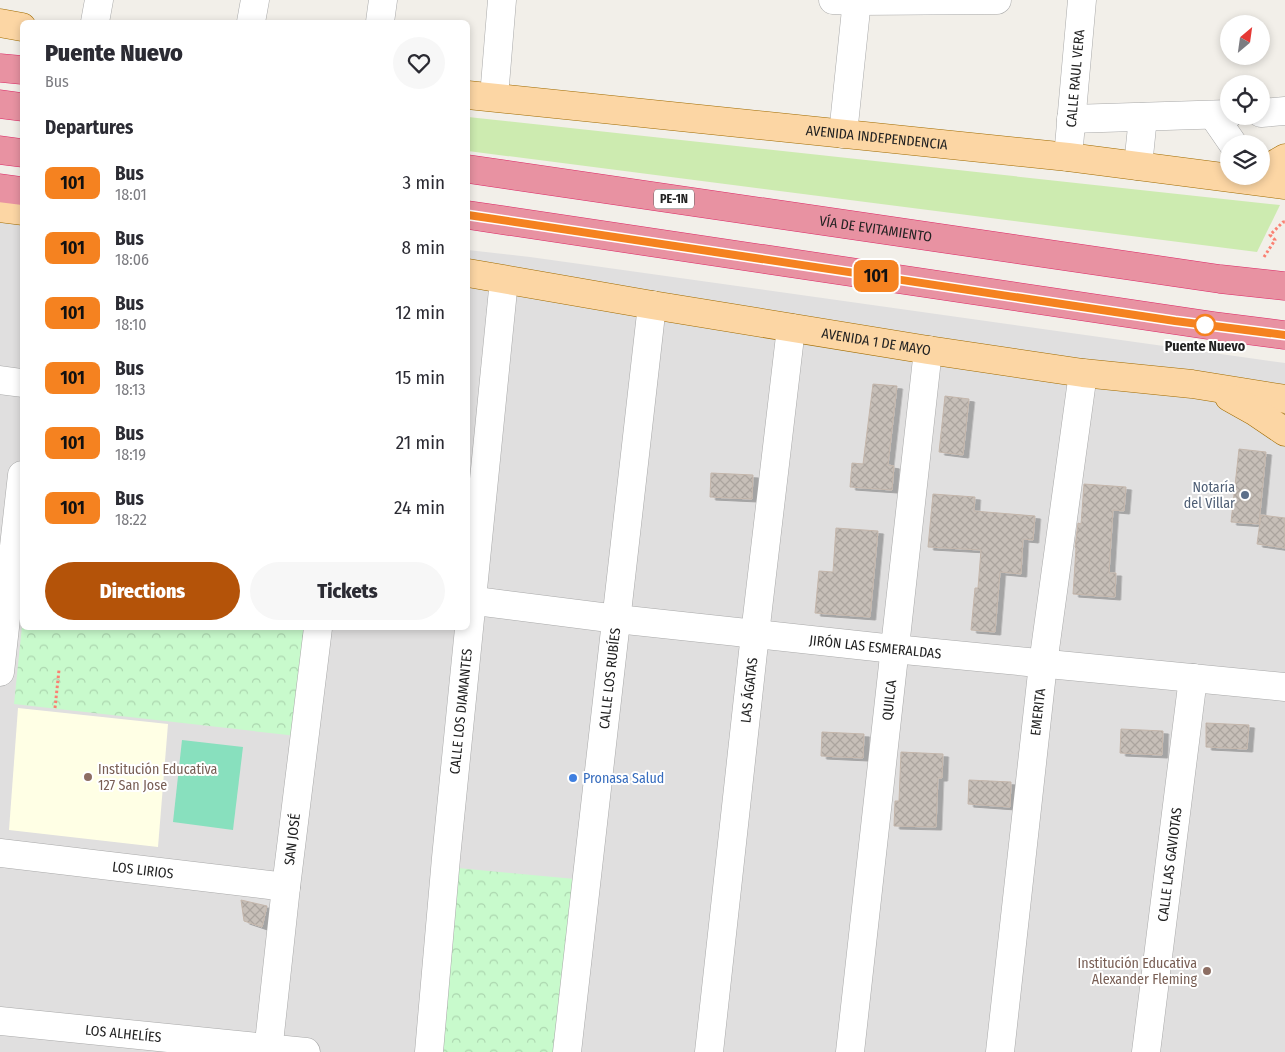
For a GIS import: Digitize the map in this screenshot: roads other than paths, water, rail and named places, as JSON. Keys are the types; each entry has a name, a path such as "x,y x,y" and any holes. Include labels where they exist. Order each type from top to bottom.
{"highway":[{"path":"0,68 20,70"},
{"path":"0,104 20,107"},
{"path":"0,150 20,153"},
{"name":"VÍA DE EVITAMIENTO","path":"470,169 1220,279 1285,286"},
{"path":"0,188 20,191"},
{"path":"470,215 1285,335"}],"main road":[{"path":"0,23 20,27"},
{"name":"AVENIDA INDEPENDENCIA","path":"470,95 1220,173"},
{"path":"1270,166 1285,158"},
{"name":"AVENIDA INDEPENDENCIA","path":"1270,181 1285,185"},
{"path":"0,208 20,211"},
{"name":"AVENIDA 1 DE MAYO","path":"470,273 928,350 1083,373 1192,384 1285,399"},
{"path":"1192,384 1224,395 1254,410 1285,432"}],"street":[{"path":"95,20 98,0"},
{"path":"251,20 255,0"},
{"path":"380,20 383,0"},
{"path":"494,97 502,0"},
{"path":"843,134 849,0 997,0"},
{"name":"CALLE RAUL VERA","path":"1068,157 1082,0"},
{"path":"1270,112 1285,111"},
{"path":"1072,119 1220,115"},
{"path":"1138,166 1143,117"},
{"name":"CALLE LOS DIAMANTES","path":"470,600 504,280"},
{"name":"CALLE LOS RUBÍES","path":"567,1052 652,305"},
{"name":"LAS ÁGATAS","path":"709,1052 755,634 792,328"},
{"name":"QUILCA","path":"850,1052 928,350"},
{"name":"EMERITA","path":"1000,1052 1043,664 1083,373"},
{"path":"0,380 20,383"},
{"path":"0,672 18,551 20,513"},
{"name":"JIRÓN LAS ESMERALDAS","path":"470,600 894,649 1285,687"},
{"name":"SAN JOSÉ","path":"269,1050 286,887 318,630"},
{"name":"CALLE LOS DIAMANTES","path":"429,1052 467,630"},
{"name":"CALLE LAS GAVIOTAS","path":"1146,1052 1193,678"},
{"name":"LOS LIRIOS","path":"0,853 286,887"},
{"name":"LOS ALHELÍES","path":"0,1020 269,1050 306,1052"}],"place":[{"name":"Puente Nuevo","path":"1205,325"},
{"name":"Notaría del Villar","path":"1245,495"},
{"name":"Institución Educativa 127 San Jose","path":"88,777"},
{"name":"Pronasa Salud","path":"573,778"},
{"name":"Institución Educativa Alexander Fleming","path":"1207,971"}]}
